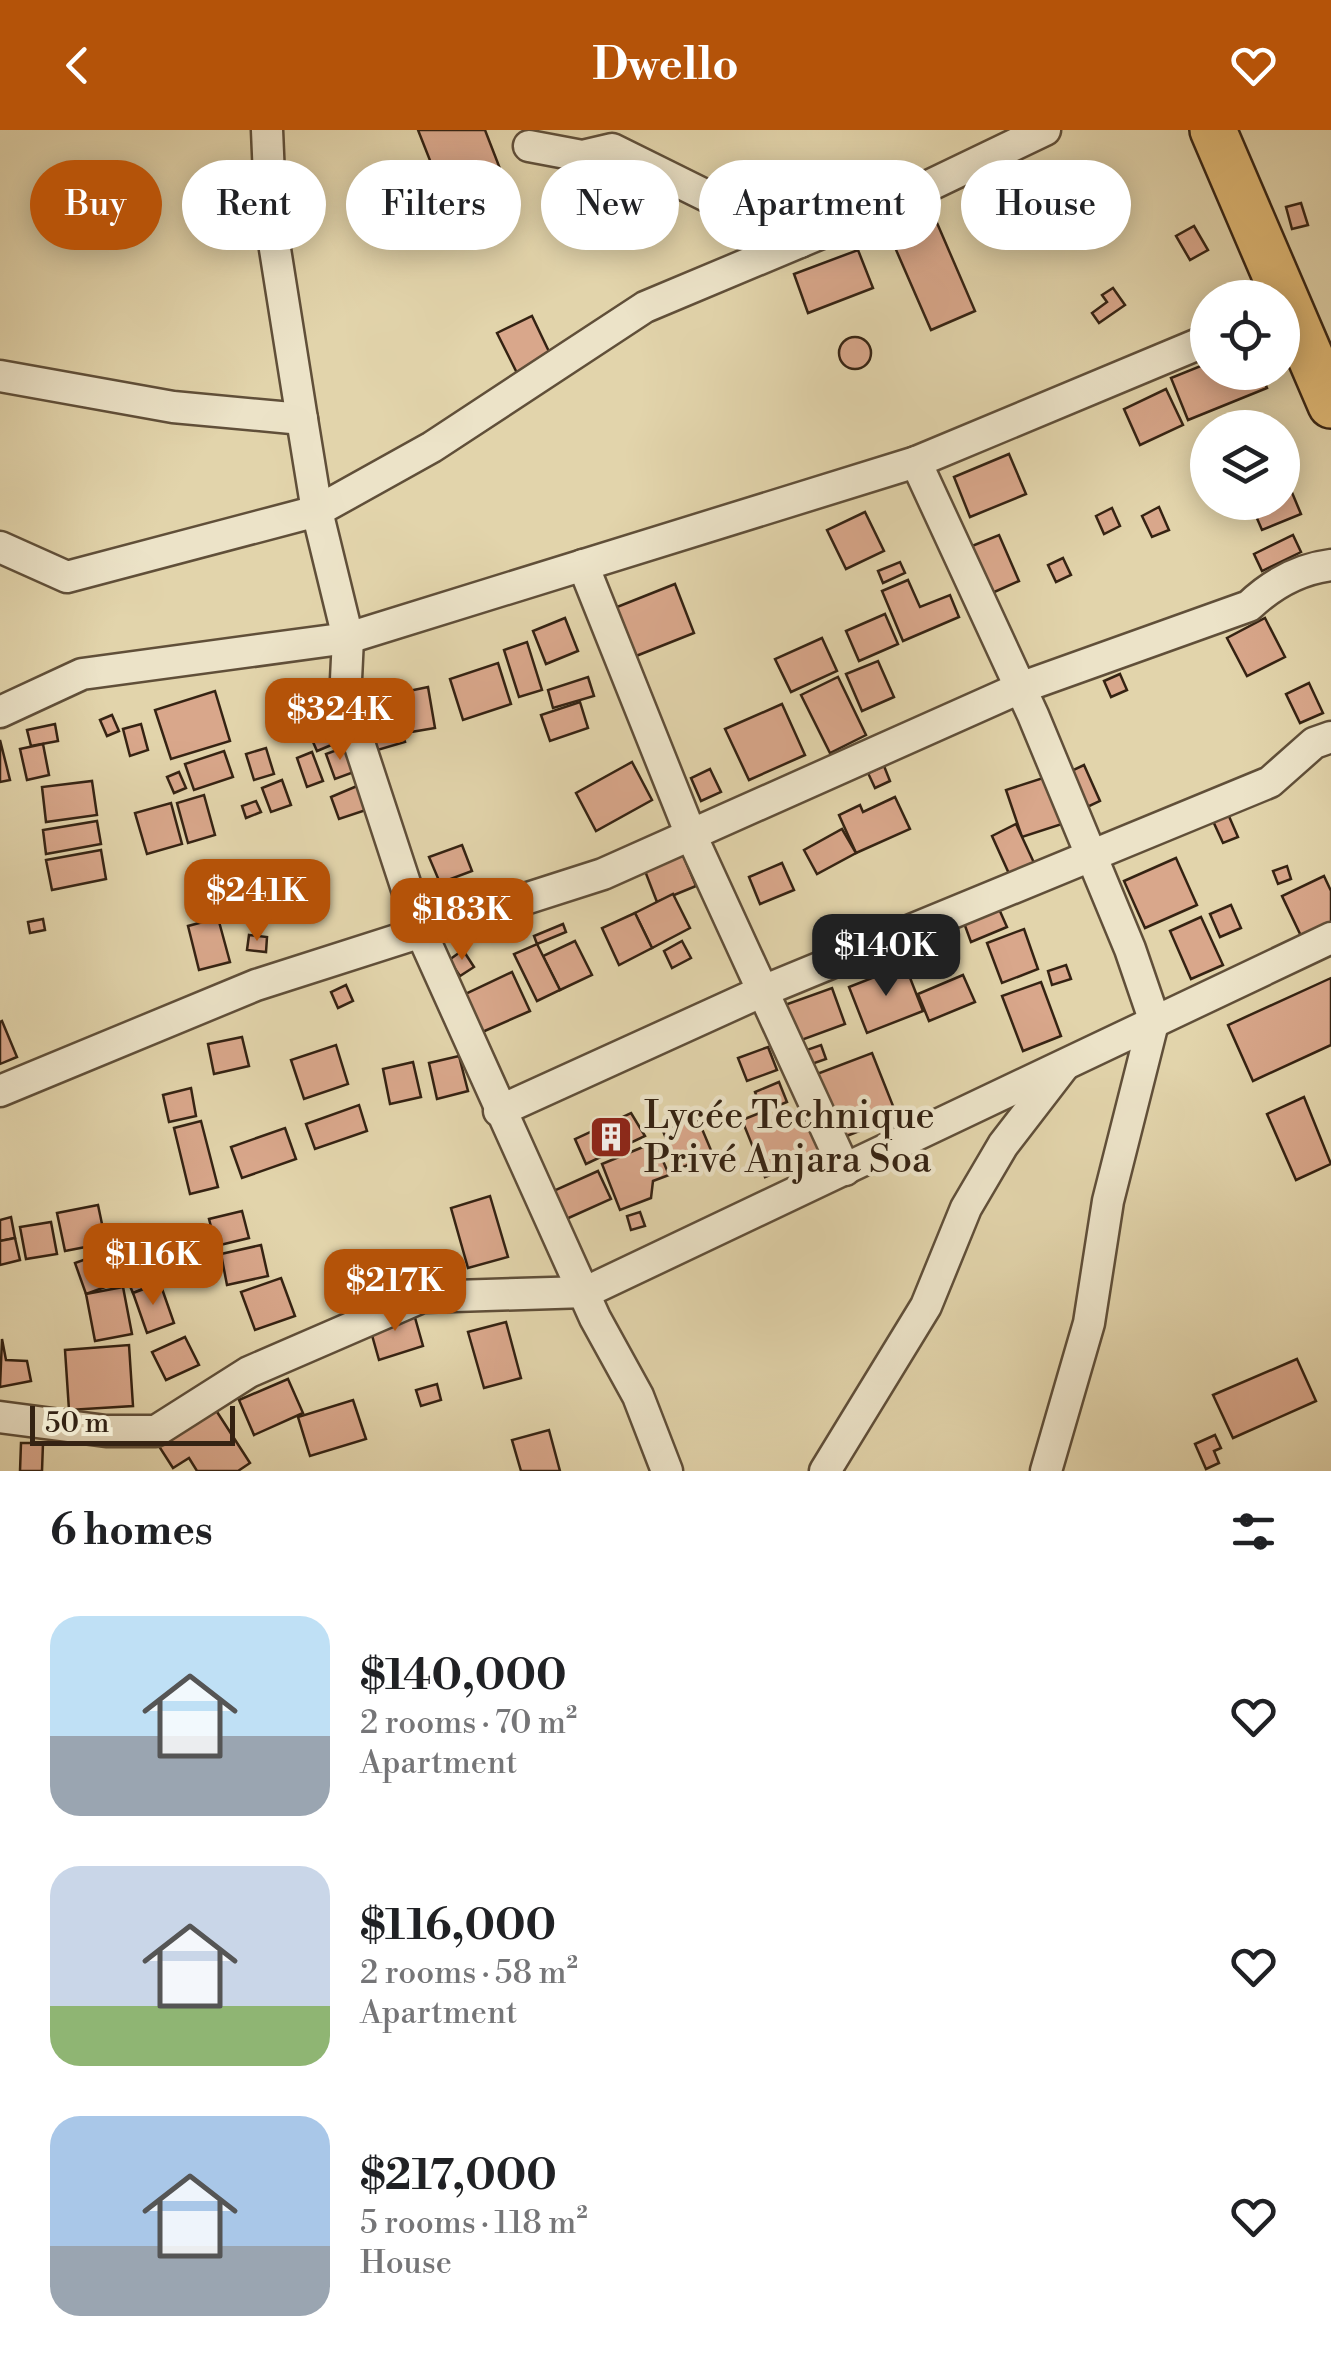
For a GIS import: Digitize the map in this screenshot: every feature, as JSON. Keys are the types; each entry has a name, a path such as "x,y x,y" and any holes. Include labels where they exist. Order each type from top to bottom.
{"main road":[{"path":"1213,130 1274,280"},
{"path":"1300,340 1331,405"}],"street":[{"path":"267,130 271,224 302,420 317,512 348,638 345,700 422,932 498,1111 595,1318 638,1396 667,1471"},
{"path":"941,178 1045,130"},
{"path":"529,146 582,156 612,149 699,192"},
{"path":"0,547 66,577 317,512 432,447 644,307 781,250"},
{"path":"0,712 82,674 348,638 916,462 1190,348"},
{"path":"0,376 172,407 302,420"},
{"path":"916,462 1092,856 1154,1019 1108,1200 1089,1323 1046,1471"},
{"path":"584,565 690,835 845,1170"},
{"path":"0,1091 256,985 603,874 1020,688 1249,606 1270,586 1312,567 1331,565"},
{"path":"498,1111 763,991 1270,782 1314,743 1331,736"},
{"path":"0,1417 106,1431 156,1431 248,1372 422,1297 586,1292 1331,938"},
{"path":"825,1471 926,1306 966,1208 1003,1144 1068,1061"}],"building":[{"path":"418,130 485,130 497,160 430,160"},
{"path":"1301,203 1308,225 1292,229 1286,207"},
{"path":"1194,226 1208,250 1190,260 1176,236"},
{"path":"941,232 975,311 931,330 896,250 941,250"},
{"path":"858,250 873,288 808,313 794,274"},
{"path":"1113,288 1125,305 1099,323 1092,313 1107,302 1102,295"},
{"path":"532,316 553,360 519,377 497,333"},
{"path":"855,337 866,342 871,353 866,364 855,369 844,364 839,353 844,342"},
{"path":"1190,370 1190,390 1262,390 1213,410 1190,410 1188,420 1171,378"},
{"path":"1166,389 1183,425 1140,445 1124,409"},
{"path":"1009,454 1026,494 970,517 954,477"},
{"path":"1159,507 1169,530 1152,537 1142,516"},
{"path":"1112,508 1120,526 1104,534 1096,516"},
{"path":"865,512 884,551 846,569 827,530"},
{"path":"1258,520 1286,520 1262,530"},
{"path":"999,535 1019,581 992,593 972,546"},
{"path":"1293,535 1301,552 1262,571 1254,554"},
{"path":"1063,558 1071,575 1056,582 1048,565"},
{"path":"900,562 905,573 883,583 878,571"},
{"path":"908,580 920,607 950,595 959,617 903,641 882,591"},
{"path":"675,584 694,633 631,658 612,609"},
{"path":"885,614 898,644 859,661 846,631"},
{"path":"565,618 578,651 546,664 533,631"},
{"path":"1265,618 1285,657 1247,676 1227,638"},
{"path":"822,638 837,671 791,692 775,659"},
{"path":"527,642 542,690 519,697 504,650"},
{"path":"878,661 894,697 862,711 846,674"},
{"path":"498,663 511,704 463,720 450,679"},
{"path":"1120,674 1127,690 1111,697 1104,681"},
{"path":"588,677 594,696 553,708 548,690"},
{"path":"838,677 866,735 830,753 801,695"},
{"path":"1309,683 1323,713 1300,723 1286,694"},
{"path":"428,687 435,728 411,732 404,692"},
{"path":"215,691 230,741 171,759 155,710"},
{"path":"390,693 405,742 374,751 359,702"},
{"path":"580,702 588,728 550,741 541,715"},
{"path":"334,704 348,738 317,751 310,735 324,729 317,711"},
{"path":"782,704 805,755 749,780 725,729"},
{"path":"112,715 119,731 107,736 100,720"},
{"path":"55,724 58,741 31,746 27,730"},
{"path":"141,724 148,750 130,756 123,729"},
{"path":"0,740 10,780 0,782"},
{"path":"43,744 49,775 27,780 20,749"},
{"path":"345,747 354,772 335,779 326,754"},
{"path":"266,748 274,774 254,780 246,754"},
{"path":"224,751 233,777 194,790 185,764"},
{"path":"312,752 323,781 307,787 297,758"},
{"path":"632,762 652,800 596,831 576,793"},
{"path":"1084,765 1100,801 1085,808 1069,772"},
{"path":"884,766 890,781 875,788 868,773"},
{"path":"710,769 721,792 701,801 691,778"},
{"path":"179,772 186,788 174,793 167,777"},
{"path":"1046,777 1062,824 1022,837 1006,790"},
{"path":"282,780 291,805 271,812 262,788"},
{"path":"92,781 97,815 46,822 42,787"},
{"path":"357,786 366,810 339,819 331,797"},
{"path":"204,795 215,835 188,843 177,803"},
{"path":"895,797 910,829 856,853 839,815 860,805 863,812"},
{"path":"256,801 261,812 246,818 242,806"},
{"path":"171,803 182,844 147,854 135,813"},
{"path":"1228,814 1238,837 1223,843 1213,821"},
{"path":"97,821 101,844 46,854 43,830"},
{"path":"1016,824 1036,867 1011,878 992,836"},
{"path":"842,829 856,853 817,874 804,850"},
{"path":"462,845 472,871 440,883 429,857"},
{"path":"101,850 106,879 52,890 46,860"},
{"path":"683,855 696,886 657,902 645,871"},
{"path":"1176,858 1197,905 1145,928 1124,881"},
{"path":"782,863 794,890 760,904 749,877"},
{"path":"1287,866 1291,879 1278,884 1273,871"},
{"path":"1324,876 1331,891 1331,925 1302,938 1282,896"},
{"path":"673,894 690,928 652,948 635,913"},
{"path":"1231,905 1241,928 1220,937 1210,914"},
{"path":"999,909 1007,927 971,942 964,923"},
{"path":"635,913 652,948 619,965 602,928"},
{"path":"1201,917 1223,965 1191,979 1170,931"},
{"path":"218,918 230,962 199,970 188,926"},
{"path":"43,919 45,930 30,933 28,922"},
{"path":"563,924 566,932 537,944 534,936"},
{"path":"1024,929 1038,969 1002,983 987,943"},
{"path":"249,935 267,937 266,952 247,950"},
{"path":"575,941 592,975 560,990 543,956"},
{"path":"682,941 691,958 672,968 664,951"},
{"path":"537,944 560,990 537,1001 514,954"},
{"path":"463,950 474,967 460,976 449,960"},
{"path":"905,965 923,1011 867,1033 849,987"},
{"path":"1066,965 1071,979 1052,985 1048,971"},
{"path":"512,972 530,1011 480,1033 463,995"},
{"path":"963,975 975,1002 929,1021 918,994"},
{"path":"1331,978 1331,1045 1253,1081 1228,1025"},
{"path":"1041,982 1061,1036 1023,1051 1002,996"},
{"path":"346,985 353,1001 338,1008 331,992"},
{"path":"832,988 845,1024 796,1042 782,1006"},
{"path":"0,1022 17,1057 0,1064"},
{"path":"242,1037 249,1066 214,1074 208,1044"},
{"path":"336,1045 348,1084 304,1099 291,1060"},
{"path":"821,1045 826,1059 806,1066 801,1052"},
{"path":"768,1047 777,1070 747,1081 738,1058"},
{"path":"872,1053 897,1116 834,1141 809,1077"},
{"path":"459,1056 468,1091 437,1099 429,1063"},
{"path":"413,1062 421,1097 390,1104 383,1069"},
{"path":"779,1082 787,1102 762,1112 755,1092"},
{"path":"191,1088 196,1116 169,1122 163,1095"},
{"path":"1304,1097 1331,1164 1296,1180 1267,1114"},
{"path":"359,1105 367,1131 315,1149 306,1124"},
{"path":"803,1108 822,1154 765,1177 742,1120 762,1112 767,1122"},
{"name":"Lycée Technique Privé Anjara Soa","path":"631,1113 645,1136 586,1164 575,1139"},
{"path":"697,1117 713,1155 678,1169 663,1131"},
{"path":"201,1121 218,1187 190,1194 174,1128"},
{"path":"285,1128 296,1159 242,1178 231,1147"},
{"path":"655,1142 669,1175 653,1181 651,1198 620,1210 602,1164"},
{"path":"598,1171 611,1199 564,1220 551,1192"},
{"path":"490,1196 508,1257 468,1268 451,1208"},
{"path":"98,1205 106,1243 65,1251 57,1213"},
{"path":"242,1211 249,1238 216,1246 209,1219"},
{"path":"640,1212 645,1226 631,1230 627,1216"},
{"path":"11,1217 15,1238 0,1241 0,1220"},
{"path":"51,1222 57,1254 26,1259 20,1227"},
{"path":"15,1238 20,1260 0,1265 0,1241"},
{"path":"153,1244 167,1279 133,1293 118,1258"},
{"path":"261,1245 268,1276 227,1285 221,1254"},
{"path":"111,1250 122,1281 86,1294 75,1263"},
{"path":"281,1278 295,1316 255,1330 241,1292"},
{"path":"160,1283 174,1323 147,1333 133,1293"},
{"path":"123,1287 132,1334 95,1341 86,1294"},
{"path":"412,1307 423,1346 379,1360 368,1321"},
{"path":"506,1322 521,1378 484,1388 468,1332"},
{"path":"185,1337 199,1365 166,1380 152,1352"},
{"path":"2,1339 6,1360 27,1361 31,1381 0,1387"},
{"path":"129,1345 133,1406 69,1410 65,1350"},
{"path":"1297,1359 1316,1401 1233,1438 1213,1395"},
{"path":"288,1379 303,1413 254,1435 239,1400"},
{"path":"437,1384 441,1400 421,1406 416,1390"},
{"path":"353,1400 366,1439 310,1456 298,1417"},
{"path":"210,1401 250,1463 238,1471 197,1471 189,1458 173,1468 153,1437"},
{"path":"549,1430 560,1471 521,1471 512,1440"},
{"path":"1215,1435 1221,1448 1214,1451 1219,1463 1206,1469 1195,1444"},
{"path":"21,1443 43,1443 42,1471 20,1471"}],"place":[{"name":"Lycée Technique Privé Anjara Soa","path":"611,1137"}]}
